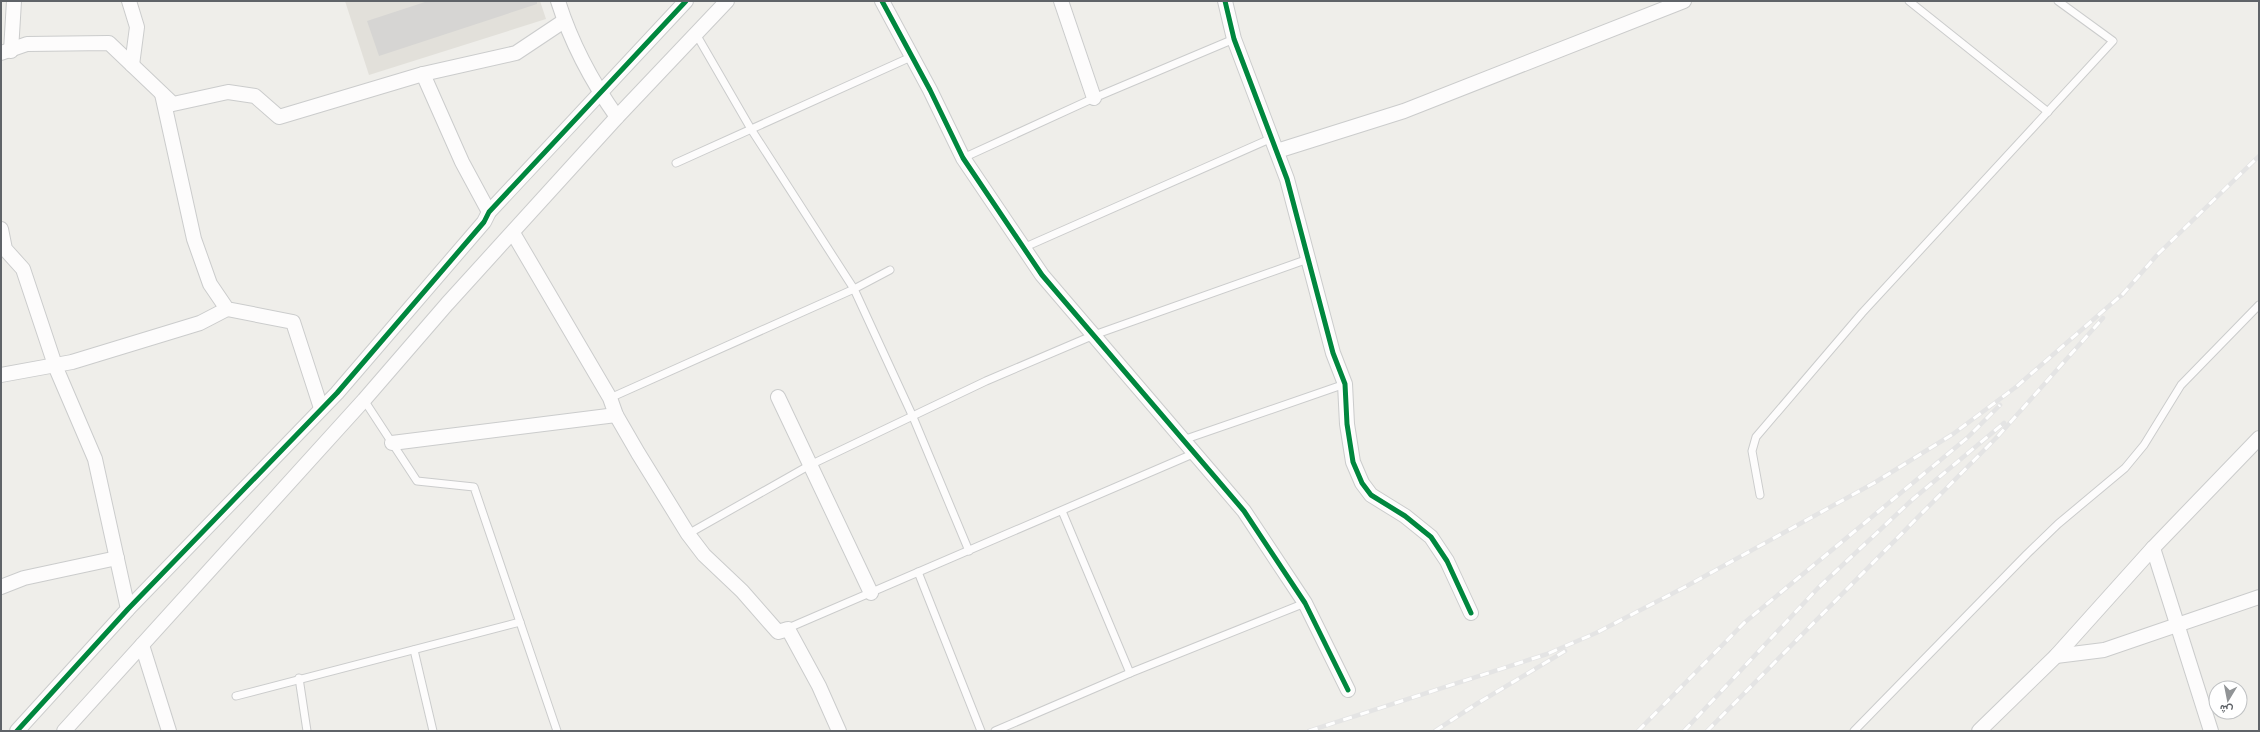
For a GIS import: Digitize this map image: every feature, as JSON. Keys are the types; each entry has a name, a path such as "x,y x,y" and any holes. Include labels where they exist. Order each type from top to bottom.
{"street":[{"path":"14,1 6,52 27,44 109,43 173,104 228,92 255,96 279,117 423,74 516,53 564,21"},
{"path":"129,1 137,27 132,65"},
{"path":"558,1 564,21 600,92 617,116"},
{"path":"64,731 364,400 447,304 617,116 727,1"},
{"path":"882,1 930,90 963,158 1023,248 1042,275 1094,334 1183,440 1196,453 1244,511 1304,603 1348,690"},
{"path":"1061,1 1094,98"},
{"path":"1225,1 1234,39 1287,179 1308,260 1320,296 1333,353 1345,384 1347,424 1353,462 1362,483 1371,495 1405,516 1431,537 1447,562 1471,613"},
{"path":"1274,144 1404,110 1684,1"},
{"path":"18,731 128,609 337,392 484,222 489,212 681,3"},
{"path":"423,74 462,162 489,212"},
{"path":"162,94 194,239 210,284 227,309"},
{"path":"1,229 5,249 22,269 55,364 95,459 128,609"},
{"path":"512,233 610,398 616,415 688,534 704,554 742,591 778,632 788,629 819,686 839,731"},
{"path":"1,375 72,362 200,323 227,309 293,322 321,408"},
{"path":"778,397 871,592"},
{"path":"392,443 616,415"},
{"path":"1979,731 2056,656 2153,548 2259,438"},
{"path":"2242,456 2259,450"},
{"path":"2153,548 2211,731"},
{"path":"1,587 24,578 117,558"},
{"path":"2056,656 2104,650 2259,596"},
{"path":"142,645 169,731"}],"lane":[{"path":"1910,1 2048,112"},
{"path":"1760,496 1752,451 1756,437 1862,313 2113,41 2058,1"},
{"path":"696,34 751,129 854,289 914,417 969,551"},
{"path":"963,158 1094,98 1234,39"},
{"path":"676,162 911,57"},
{"path":"1023,248 1274,144"},
{"path":"688,534 810,465 914,417 986,381 1094,334 1308,260"},
{"path":"610,398 854,289 890,270"},
{"path":"1854,731 2027,554 2058,524 2125,468 2144,445 2181,385 2259,304"},
{"path":"1183,440 1345,384"},
{"path":"364,400 417,481 474,487 557,731"},
{"path":"778,632 1196,453"},
{"path":"1062,511 1130,673"},
{"path":"918,572 981,731"},
{"path":"995,731 1130,673 1304,603"},
{"path":"236,696 299,678 520,622"},
{"path":"414,650 433,731"},
{"path":"299,678 307,731"}],"shaded area":[{"path":"345,1 540,1 546,19 369,75"}],"building":[{"path":"428,1 537,1 537,4 379,56 367,21"}],"railway":[{"path":"2122,295 2158,254 2259,156"},
{"path":"1309,731 1547,654 1596,633 1685,587 1874,483 1953,434 2016,387 2125,292"},
{"path":"1707,731 1999,435 2103,318"},
{"path":"1638,731 1744,623 1967,438 2000,405"},
{"path":"1684,731 1818,588 1913,499 2004,423"},
{"path":"1435,731 1478,703 1565,651"}],"cycle path":[{"path":"17,731 128,609 337,393 484,222 489,212 686,1"},
{"path":"882,1 930,90 963,158 1042,275 1244,511 1305,603 1348,690"},
{"path":"1225,1 1234,39 1287,179 1333,353 1345,384 1347,424 1353,462 1362,483 1371,495 1405,516 1431,537 1447,561 1471,613"}]}
